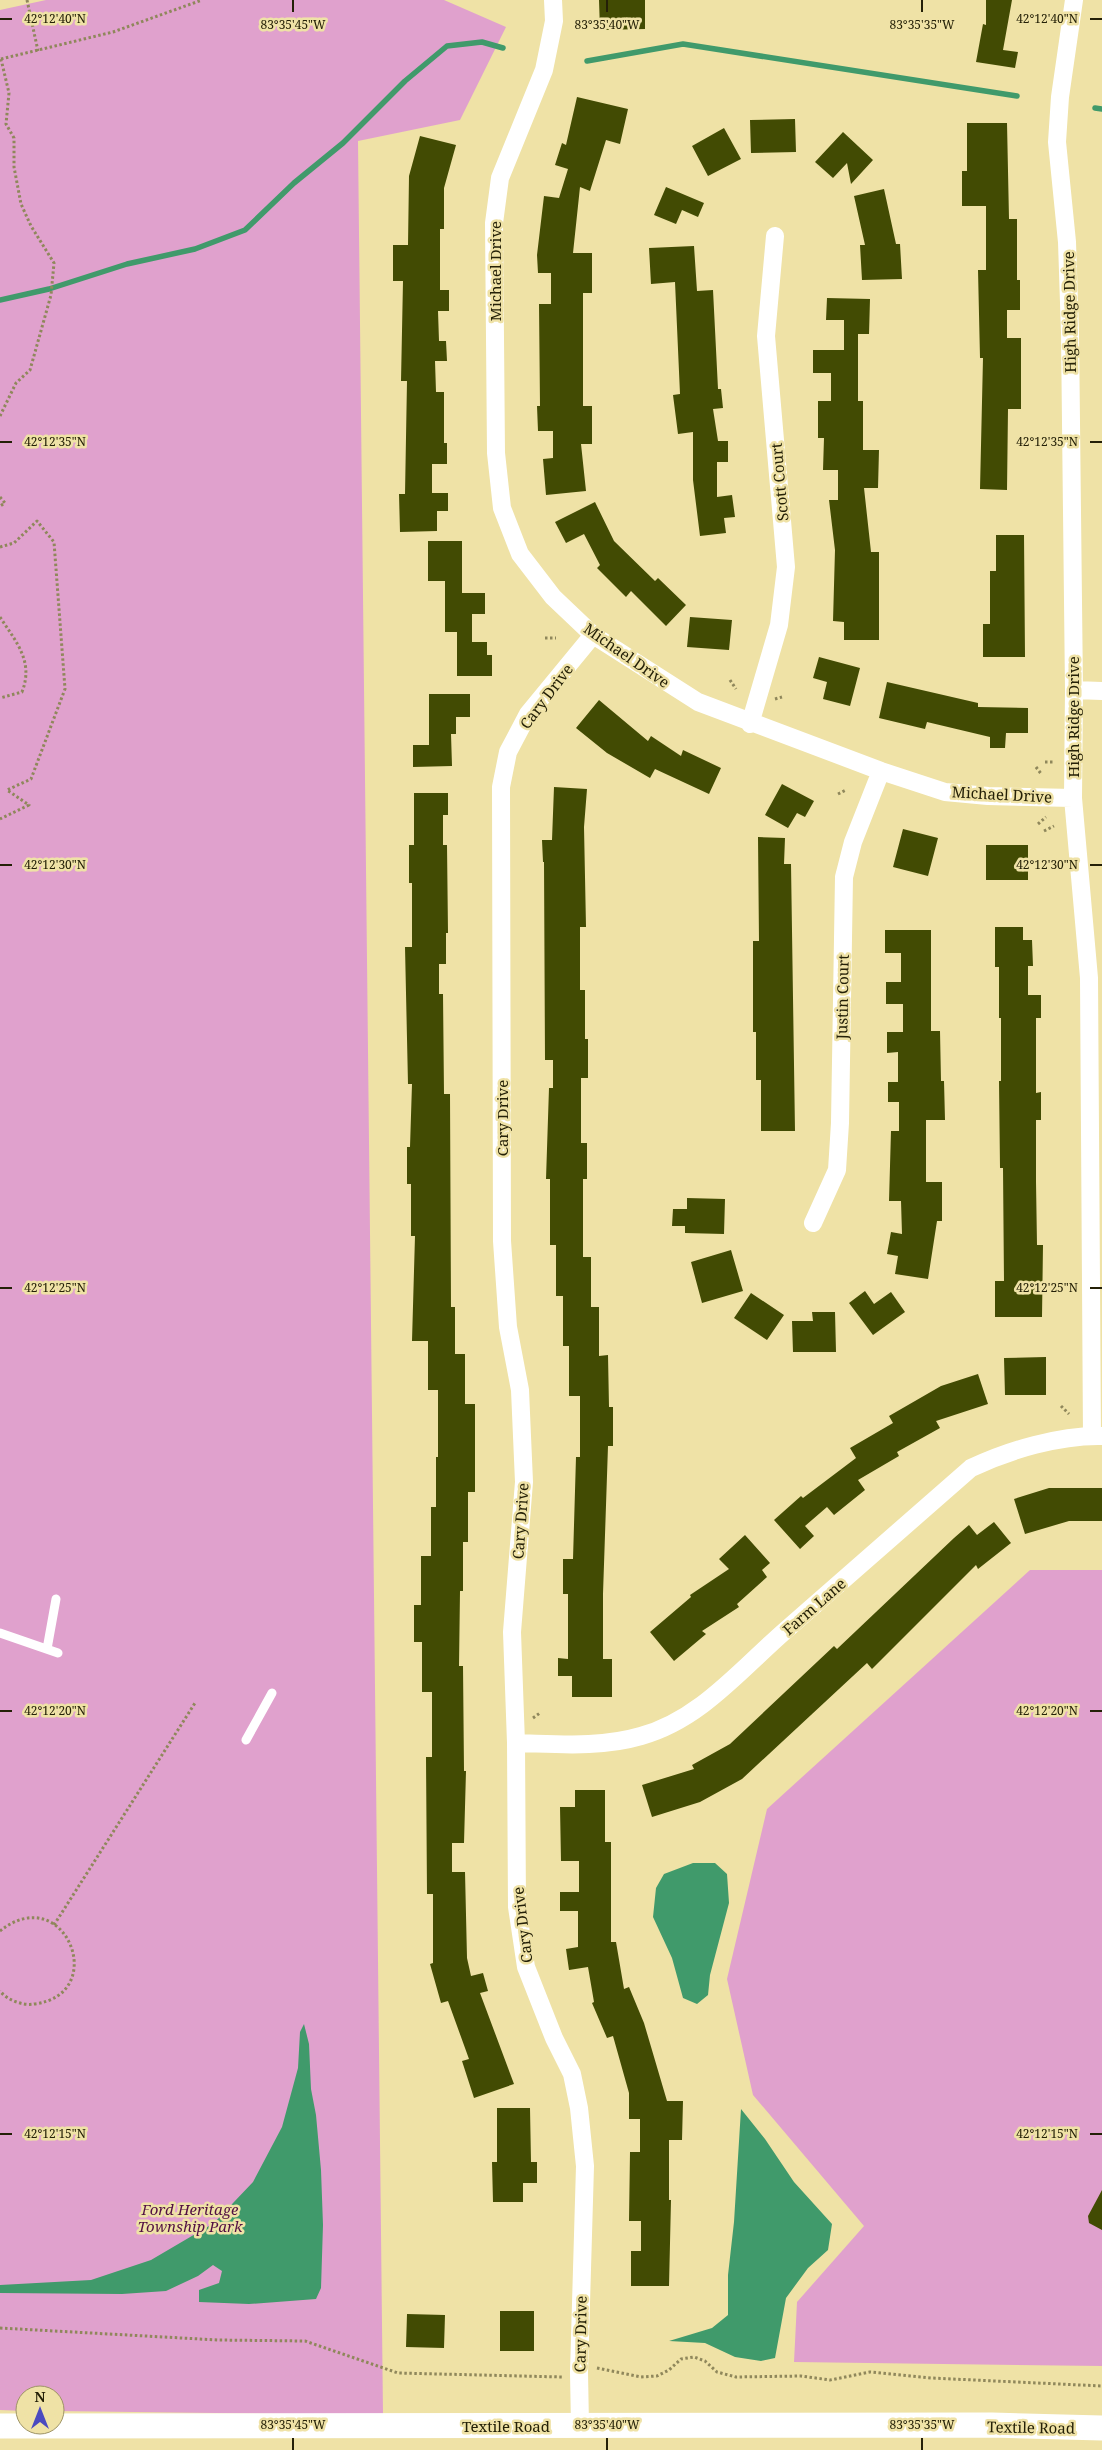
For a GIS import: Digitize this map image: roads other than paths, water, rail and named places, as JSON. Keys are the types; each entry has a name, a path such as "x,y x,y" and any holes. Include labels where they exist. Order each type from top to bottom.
{"main road":[{"name":"Textile Road","path":"0,2426 992,2425 1102,2428"}],"street":[{"name":"Michael Drive","path":"553,0 554,21 544,70 500,178 494,223 496,453 502,508 520,554 553,597 593,635 698,702 750,724 881,772 945,792 988,796 1073,798"},
{"name":"High Ridge Drive","path":"1074,0 1060,97 1057,142 1067,242 1070,333 1074,690 1073,798 1089,978 1097,1436"},
{"name":"Scott Court","path":"750,724 779,625 786,568 766,336 775,236"},
{"name":"Cary Drive","path":"580,2426 579,2372 584,2166 579,2108 572,2074 554,2038 526,1967 517,1907 516,1743 512,1632 524,1482 520,1390 508,1327 502,1241 501,787 508,752 528,714 593,635"},
{"path":"1074,690 1102,690"},
{"name":"Justin Court","path":"813,1223 837,1170 840,1124 844,877 853,842 881,772"},
{"name":"Farm Lane","path":"516,1743 594,1745 641,1736 674,1724 713,1697 761,1652 971,1468 999,1455 1097,1436"}],"lane":[{"path":"47,1649 56,1599"},
{"path":"0,1633 58,1653"},
{"path":"246,1740 272,1693"}],"waterway":[{"path":"0,300 49,289 127,264 195,249 245,230 294,183 343,143 405,81 447,46 482,42 503,48"},
{"path":"587,61 683,44 1017,96"},
{"path":"1095,108 1102,109"}],"park label":[{"name":"Ford Heritage Township Park","path":"190,2218"}]}
